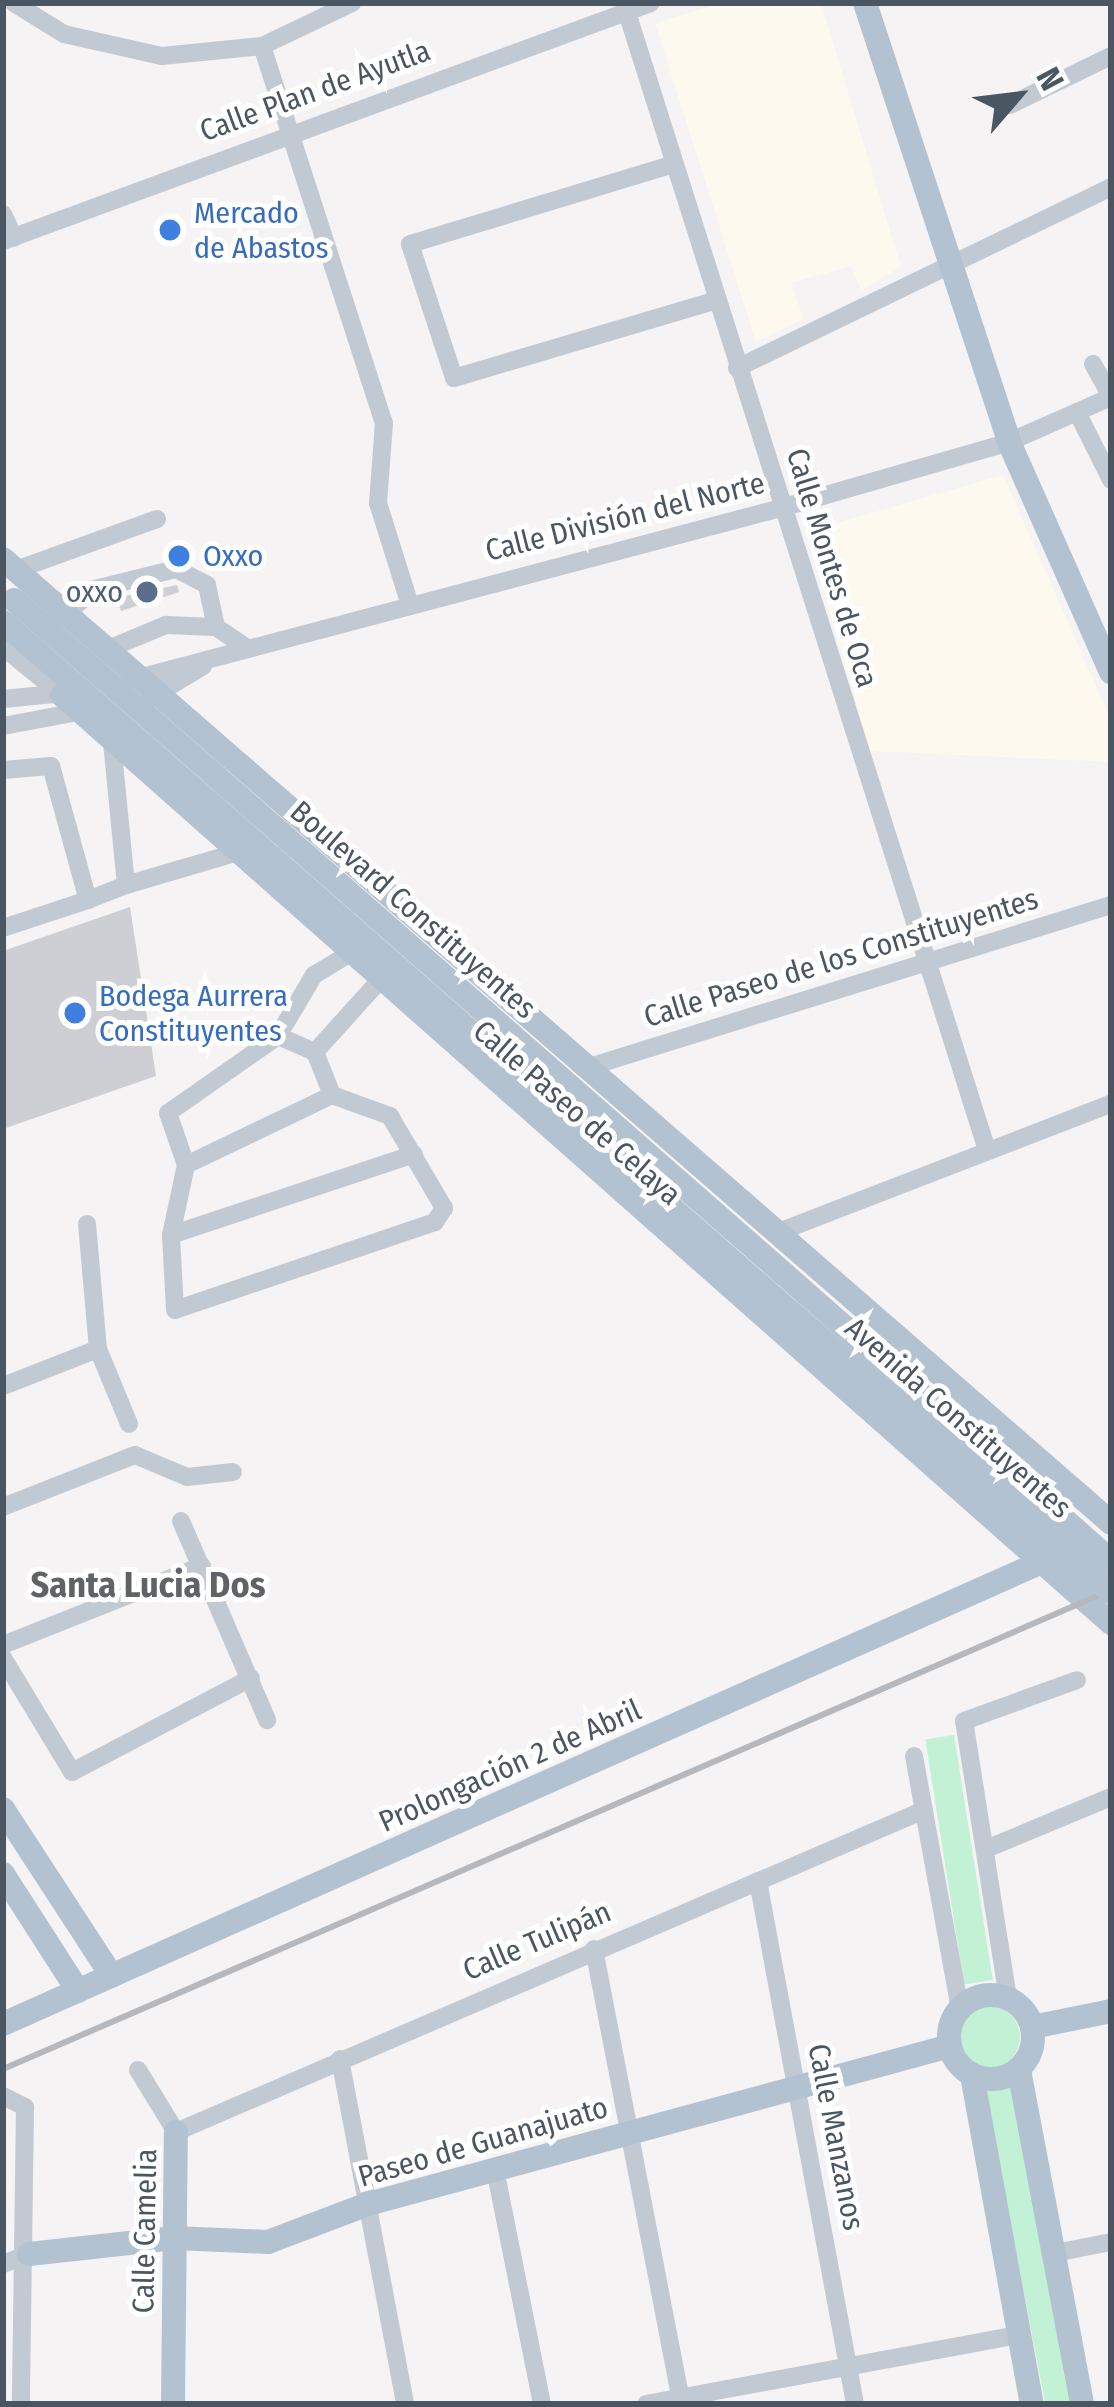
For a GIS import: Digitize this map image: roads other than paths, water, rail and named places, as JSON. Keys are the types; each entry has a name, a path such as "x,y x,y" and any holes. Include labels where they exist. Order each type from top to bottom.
{"main road":[{"path":"872,6 950,267 1009,442 1104,640 1111,672"},
{"name":"Calle Paseo de Celaya","path":"8,588 59,608 163,695 1111,1527"},
{"name":"Boulevard Constituyentes","path":"8,588 203,781 769,1292"},
{"name":"Calle Paseo de Celaya","path":"70,704 380,980 769,1292 823,1371 1111,1623"},
{"name":"Avenida Constituyentes","path":"769,1292 891,1384 1041,1515 1111,1592"},
{"name":"Avenida Constituyentes","path":"1041,1515 1111,1561"},
{"name":"Prolongación 2 de Abril","path":"3,2024 1042,1562 1111,1527"},
{"path":"3,1809 112,1976"},
{"path":"3,1874 78,1991"},
{"path":"1032,2026 1008,1998 960,2008 950,2046 972,2075 1032,2404"},
{"path":"1032,2026 1111,2011"},
{"path":"1032,2026 1019,2070 1082,2404"},
{"name":"Paseo de Guanajuato","path":"29,2254 174,2238 268,2242 368,2204 950,2046"},
{"path":"972,2075 1019,2070"},
{"name":"Calle Camelia","path":"173,2404 176,2132"}],"street":[{"path":"14,3 64,34 163,56 262,46 352,3"},
{"name":"Calle Plan de Ayutla","path":"9,240 625,7 651,3"},
{"name":"Calle Montes de Oca","path":"625,7 987,1150"},
{"path":"262,46 384,422 378,503 409,602"},
{"path":"1010,104 1111,56"},
{"path":"674,164 410,244 454,378 717,300"},
{"path":"737,368 1111,187"},
{"path":"3,214 9,240"},
{"path":"1093,364 1111,397"},
{"name":"Calle División del Norte","path":"70,704 142,678 409,602 782,508 1009,442 1111,397"},
{"path":"1077,412 1111,480"},
{"path":"8,588 157,519"},
{"path":"23,664 55,650 59,608 176,569 207,585 216,627"},
{"path":"108,649 166,625 216,627 248,648"},
{"name":"Calle Paseo de Celaya","path":"3,647 70,704"},
{"name":"Calle División del Norte","path":"70,704 163,695 217,656"},
{"path":"3,699 70,704"},
{"path":"3,726 70,704"},
{"path":"157,784 167,744 211,737"},
{"path":"112,742 126,885"},
{"path":"3,770 51,766 88,901"},
{"path":"3,928 235,853"},
{"name":"Calle Paseo de los Constituyentes","path":"589,1067 1111,905"},
{"path":"186,1165 332,1095 389,1116 444,1208 436,1222 175,1310 171,1235 186,1165 167,1113 177,1099 278,1036 314,975 350,953"},
{"path":"315,1052 380,980"},
{"path":"278,1036 315,1052 332,1095"},
{"path":"776,1233 1111,1104"},
{"path":"171,1235 414,1154"},
{"path":"87,1224 98,1349 129,1424"},
{"path":"769,1292 799,1306 812,1289 806,1259"},
{"path":"823,1371 834,1328 874,1319"},
{"path":"3,1386 98,1349"},
{"path":"3,1507 135,1455 187,1477 233,1472"},
{"path":"1000,1525 1048,1521 1071,1489"},
{"path":"181,1521 267,1720"},
{"path":"3,1645 202,1566"},
{"path":"3,1658 72,1772 250,1678"},
{"path":"1008,1998 964,1721 1077,1680"},
{"path":"914,1756 960,2008"},
{"path":"986,1849 1111,1797"},
{"name":"Calle Tulipán","path":"176,2132 924,1810"},
{"name":"Calle Manzanos","path":"758,1881 855,2404"},
{"path":"594,1949 681,2401"},
{"path":"340,2059 405,2404"},
{"name":"Calle Camelia","path":"138,2070 176,2132"},
{"path":"3,2096 25,2108 29,2254 19,2404"},
{"path":"495,2169 542,2404"},
{"path":"1055,2253 1111,2242"},
{"path":"3,2264 29,2254"},
{"path":"646,2404 1019,2335"}],"railway":[{"path":"3,2069 1111,1590"}],"place":[{"name":"Mercado de Abastos","path":"170,230"},
{"name":"Oxxo","path":"179,556"},
{"name":"oxxo","path":"147,592"},
{"name":"Bodega Aurrera Constituyentes","path":"75,1013"}],"district":[{"name":"Santa Lucia Dos","path":"148,1586"}]}
